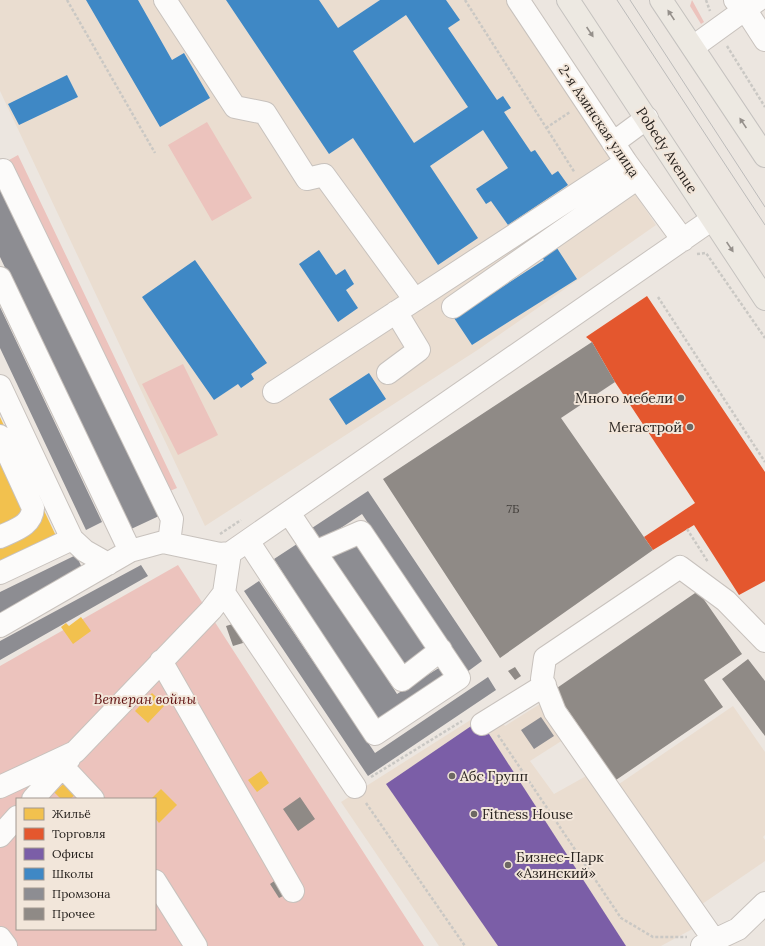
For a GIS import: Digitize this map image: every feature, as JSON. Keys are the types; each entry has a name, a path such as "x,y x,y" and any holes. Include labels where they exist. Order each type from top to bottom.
{"main road":[{"name":"Pobedy Avenue","path":"568,0 765,299"},
{"path":"661,0 765,156"}],"street":[{"path":"164,0 235,107 265,112 307,179 324,174 415,300"},
{"name":"2-я Азинская улица","path":"518,0 679,242"},
{"path":"693,48 746,3 765,40"},
{"path":"613,143 647,118"},
{"path":"3,170 172,519 170,543"},
{"path":"274,392 586,189 632,170"},
{"path":"453,307 632,170"},
{"path":"0,626 130,551 163,542 220,554 230,553 712,220"},
{"path":"0,278 130,551"},
{"path":"388,373 419,350 396,312"},
{"path":"0,386 72,539 86,551 108,564"},
{"path":"0,436 33,508 32,514 27,523 0,537"},
{"path":"289,513 402,680 441,650"},
{"path":"248,541 375,734 459,678 361,532 315,552"},
{"path":"0,573 72,539"},
{"path":"34,798 161,661 211,610 224,593 230,553"},
{"path":"765,642 726,601 680,567 544,658 542,679 555,712 701,941 738,929 765,903"},
{"path":"224,593 354,787"},
{"path":"161,661 293,891"},
{"path":"480,720 544,685"},
{"path":"0,787 69,760"},
{"path":"69,760 92,798"},
{"path":"0,836 16,818"},
{"path":"156,883 196,946"},
{"path":"0,938 6,946"}],"path":[{"path":"67,0 155,153"},
{"path":"465,0 586,189"},
{"path":"706,0 716,30 765,107"},
{"path":"546,128 574,109"},
{"path":"679,242 692,254 706,253 765,338"},
{"path":"658,297 765,462"},
{"path":"218,535 244,517"},
{"path":"465,946 354,787 480,720 621,918 653,937 701,941"}],"shaded area":[{"path":"0,0 506,0 656,225 479,349 205,526 0,91"},
{"path":"540,704 563,740 530,761 554,794 588,775 603,795 733,706 765,752 765,835 763,837 765,840 765,861 689,913 698,926 661,946 439,946 341,802 491,707 505,726"}],"green space":[{"path":"692,0 704,22 701,24 690,6"},
{"path":"207,122 252,198 212,221 168,145"},
{"path":"18,155 177,488 165,493 9,160"},
{"path":"183,364 218,435 178,455 142,384"},
{"name":"Ветеран войны","path":"178,565 424,946 0,946 0,666"}],"building: Жильё":[{"path":"0,417 56,536 0,562"},
{"path":"81,617 91,631 73,644 61,627 66,623 69,626"},
{"path":"152,693 165,705 148,723 135,711"},
{"path":"261,771 269,783 257,792 248,780"},
{"path":"72,777 76,794 71,798 60,798 54,792"},
{"path":"161,789 177,805 159,823 156,819 156,798 152,798"}],"building: Торговля":[{"name":"Мегастрой","path":"647,296 765,472 765,581 739,595 694,525 653,550 644,537 695,503 615,382 592,342 586,337"}],"building: Офисы":[{"name":"Бизнес-Парк «Азинский»","path":"480,720 626,946 498,946 386,784"}],"building: Школы":[{"path":"86,0 138,0 172,60 184,53 210,98 160,127"},
{"path":"226,0 319,0 338,28 380,0 446,0 460,20 448,28 497,100 503,96 511,108 504,112 531,152 535,150 552,175 558,171 568,185 508,225 491,201 486,204 476,189 508,168 483,130 430,166 478,238 438,265 353,138 329,154","holes":["406,15 468,107 414,143 353,51"]},
{"path":"67,75 78,97 19,125 8,104"},
{"path":"555,245 577,279 472,345 454,318 544,260 540,255"},
{"path":"319,250 336,275 345,269 354,284 346,290 358,308 338,322 299,264"},
{"path":"195,260 267,363 251,374 254,379 241,388 238,384 214,400 142,297"},
{"path":"369,373 386,399 346,425 329,399"}],"building: Промзона":[{"path":"0,186 159,516 129,530 0,257"},
{"path":"0,307 102,522 86,530 0,348"},
{"path":"368,491 482,661 467,672 362,514 321,541 312,528"},
{"path":"358,541 429,653 404,669 332,557"},
{"path":"300,542 397,694 442,666 451,680 380,725 274,559"},
{"path":"76,555 84,572 0,613 0,592"},
{"path":"141,565 148,576 0,660 0,641"},
{"path":"259,581 375,753 488,677 496,690 368,776 244,591"},
{"path":"541,717 554,736 534,749 521,730"}],"building: Прочее":[{"path":"592,342 615,382 561,418 653,550 500,658 383,479"},
{"path":"698,591 742,654 704,680 723,707 616,780 554,690"},
{"path":"236,623 243,643 233,646 226,626"},
{"path":"748,659 765,681 765,736 722,679"},
{"path":"515,667 521,676 515,680 508,671"},
{"path":"300,797 315,819 298,831 283,809"},
{"path":"283,875 285,895 279,898 270,884"}],"tram line":[{"path":"617,0 765,225"},
{"path":"630,0 765,207"}],"place":[{"name":"Много мебели","path":"681,398"},
{"name":"Мегастрой","path":"690,427"},
{"name":"Абс Групп","path":"452,776"},
{"name":"Fitness House","path":"474,814"},
{"name":"Бизнес-Парк «Азинский»","path":"508,865"}]}
